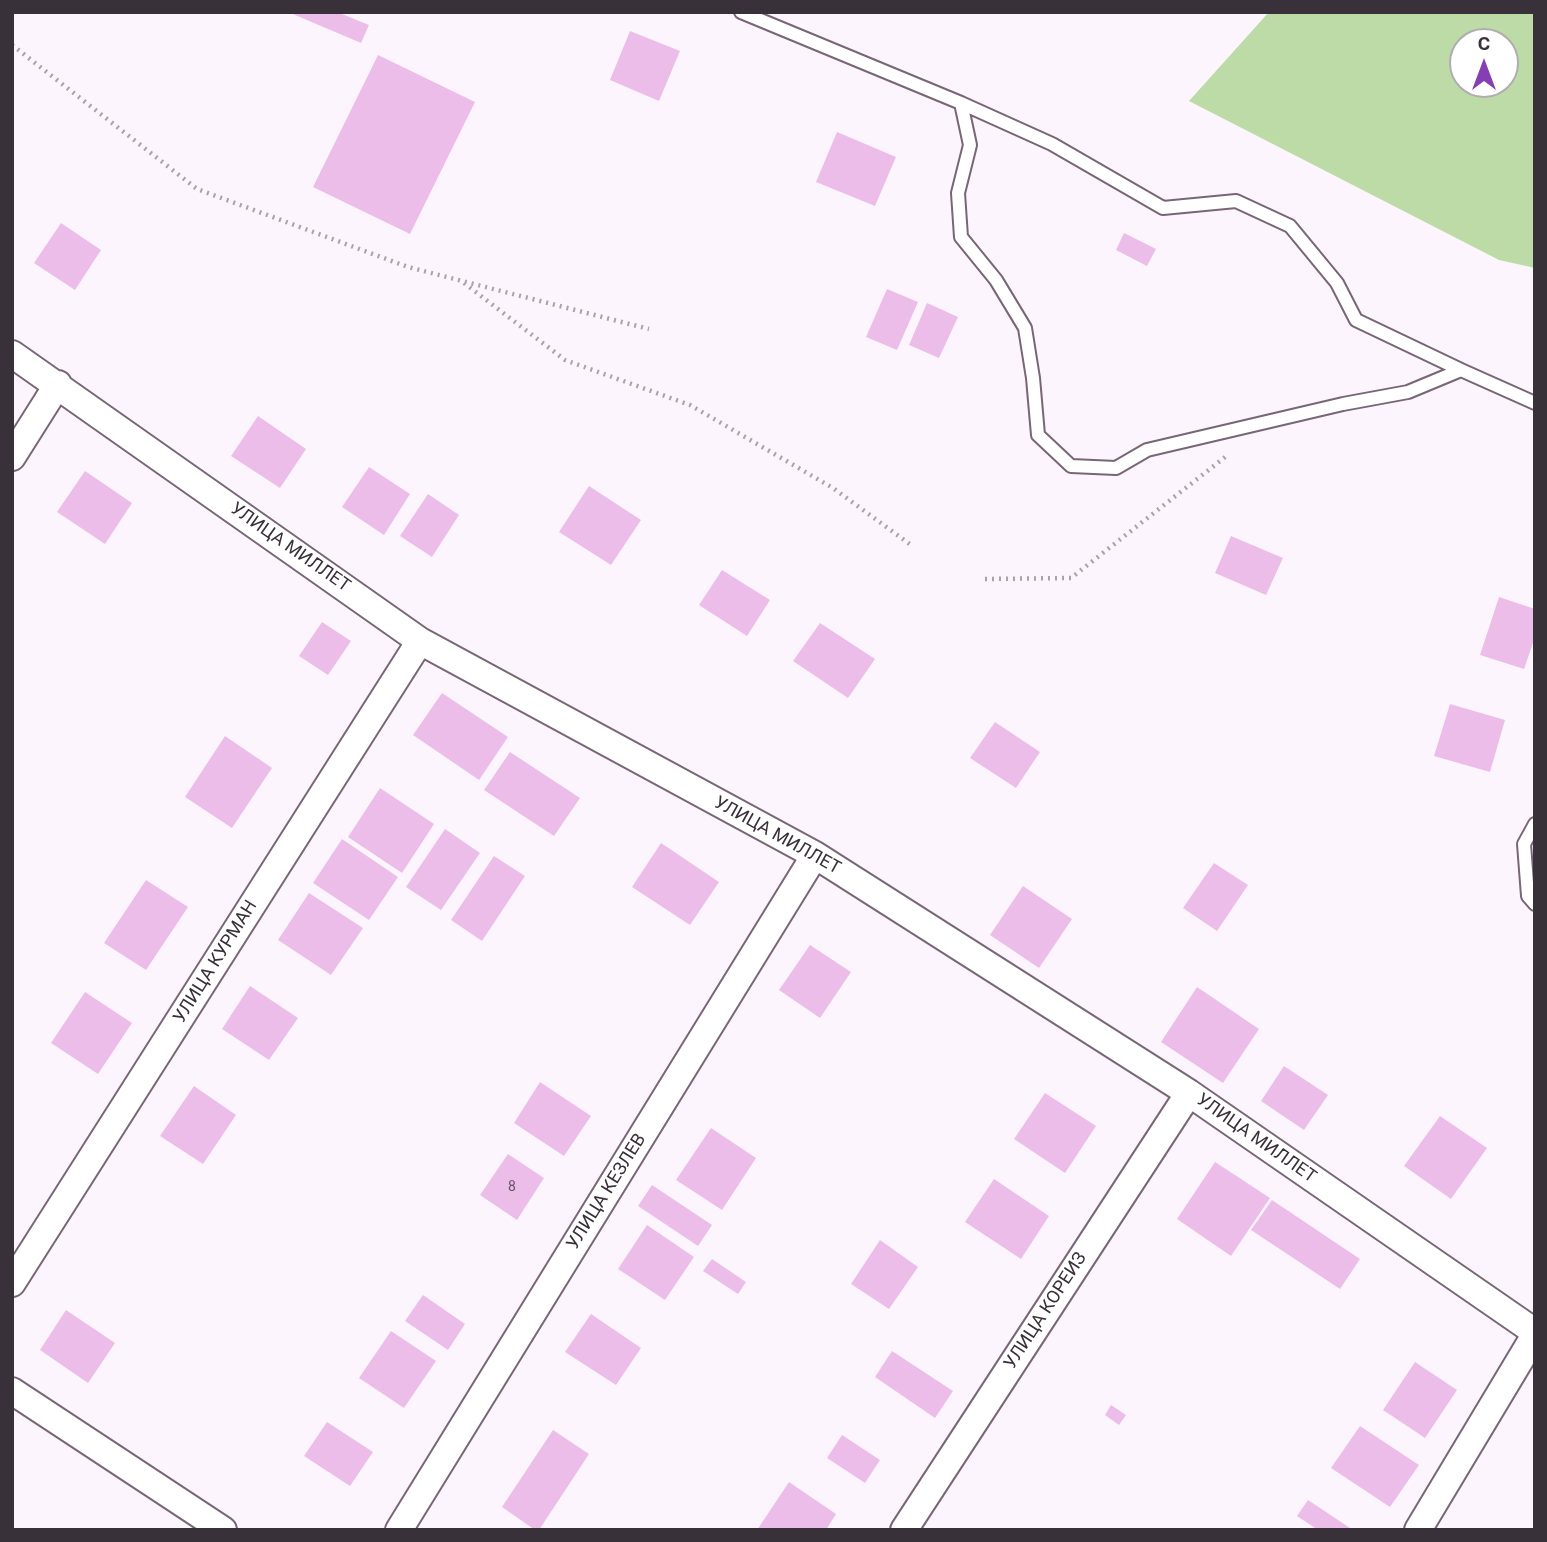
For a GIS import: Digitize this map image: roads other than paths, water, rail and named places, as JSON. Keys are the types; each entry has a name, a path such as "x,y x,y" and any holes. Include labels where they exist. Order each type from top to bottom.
{"street":[{"name":"УЛИЦА МИЛЛЕТ","path":"12,354 420,641 815,855 1189,1093 1535,1333"},
{"path":"12,457 58,384"},
{"name":"УЛИЦА КУРМАН","path":"12,1283 420,641"},
{"name":"УЛИЦА КЕЗЛЕВ","path":"399,1530 815,855"},
{"name":"УЛИЦА КОРЕИЗ","path":"904,1530 1189,1093"},
{"path":"1418,1530 1535,1333"},
{"path":"12,1391 223,1530"}],"lane":[{"path":"741,12 961,103 1052,144 1163,208 1236,201 1290,226 1337,284 1356,320 1535,403"},
{"path":"961,103 970,145 958,193 961,237 996,280 1025,328 1038,435 1071,466 1116,468 1147,450 1343,404 1408,392 1461,370"},
{"path":"1535,824 1524,844 1528,896 1535,904"}]}
